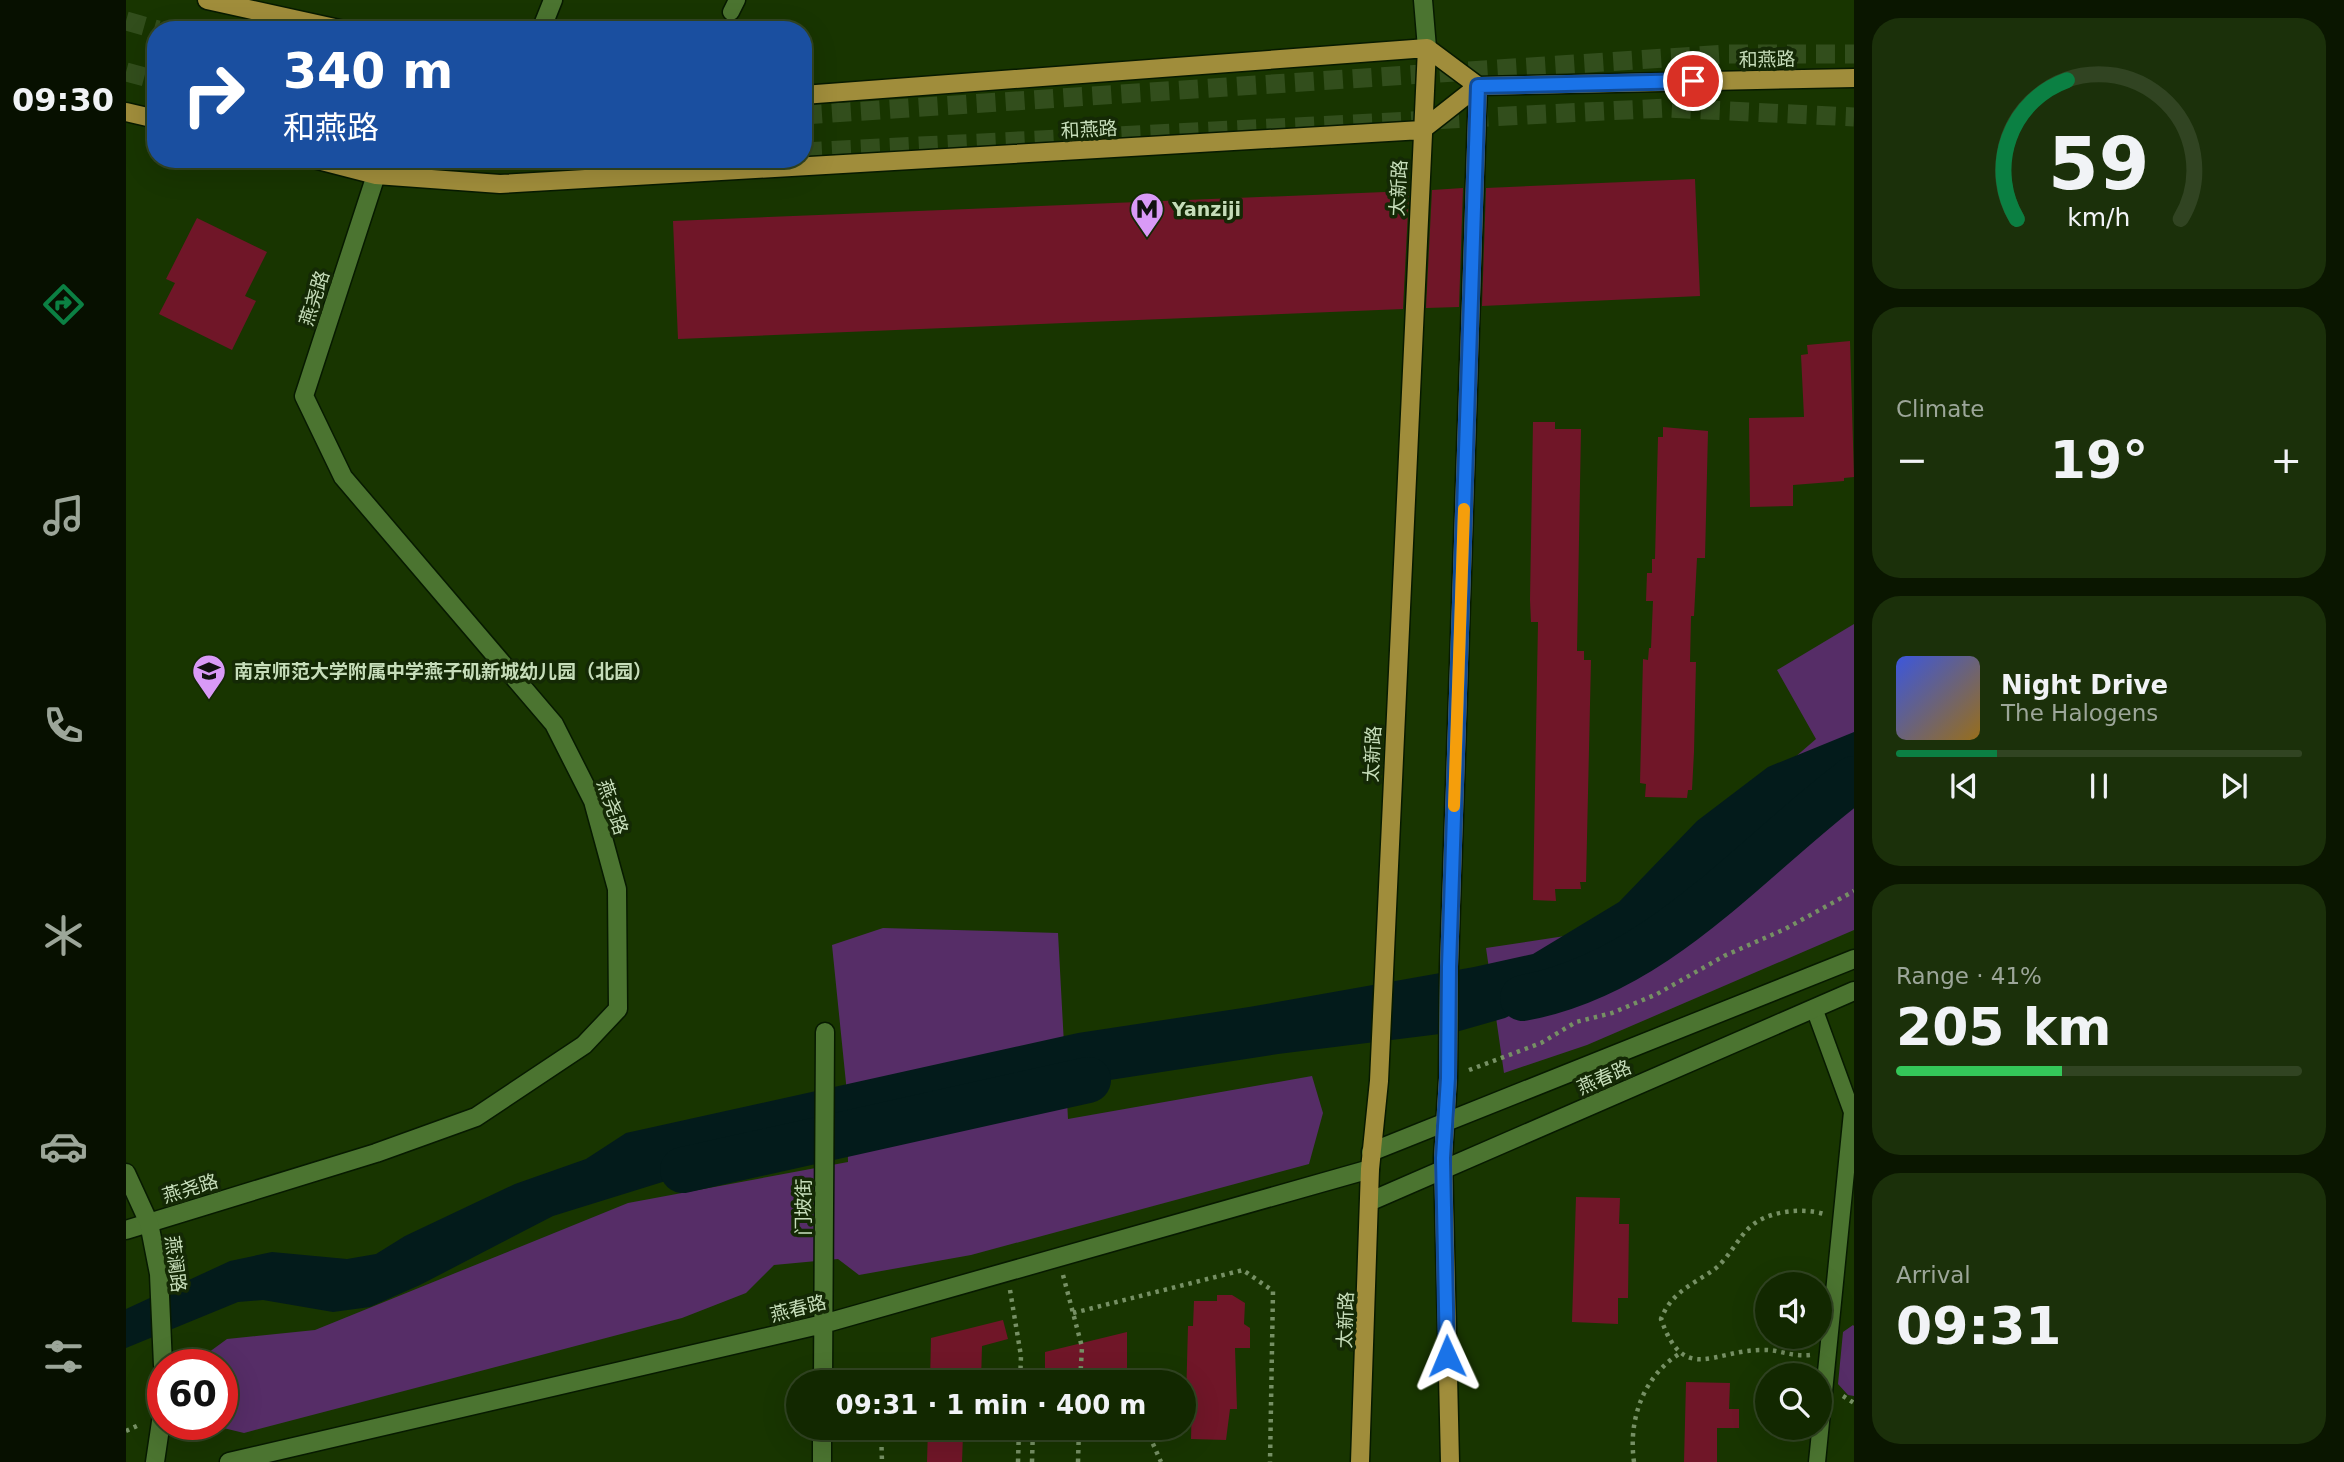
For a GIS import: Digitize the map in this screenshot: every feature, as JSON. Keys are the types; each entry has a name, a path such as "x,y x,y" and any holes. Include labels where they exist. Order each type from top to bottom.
{"main road":[{"path":"207,0 303,21"},
{"path":"812,93 1427,48 1478,86"},
{"name":"太新路","path":"1360,1462 1371,1161 1379,1081 1427,48"},
{"name":"和燕路","path":"1478,86 1854,78"},
{"path":"1422,130 1478,86"},
{"path":"1450,1462 1443,1170 1478,86"},
{"path":"126,112 147,118"},
{"name":"和燕路","path":"812,166 1422,130"},
{"name":"和燕路","path":"349,168 376,175 500,184 773,168"}],"street":[{"path":"545,21 553,0"},
{"path":"1423,0 1427,48"},
{"name":"燕尧路","path":"126,1230 376,1153 477,1117 584,1045 618,1009 617,889 593,801 554,724 344,477 304,396 376,175"},
{"name":"燕春路","path":"229,1462 823,1324 1058,1257 1371,1161 1444,1122 1854,959"},
{"name":"燕春路","path":"1371,1201 1854,991"},
{"name":"门坡街","path":"822,1370 825,1032"},
{"name":"燕澜路","path":"126,1173 149,1223 159,1274 162,1349"},
{"path":"155,1462 158,1440"},
{"path":"822,1440 822,1462"}],"lane":[{"path":"1814,1008 1850,1092 1852,1112 1818,1462"}],"path":[{"path":"1448,1078 1541,1043 1576,1022 1612,1013 1657,994 1724,956 1785,929 1854,891"},
{"path":"1828,1360 1808,1355 1796,1357 1765,1349 1706,1361 1679,1354 1667,1336 1661,1319 1667,1304 1678,1292 1717,1267 1749,1227 1776,1213 1813,1211 1830,1215 1841,1225"},
{"path":"1058,1257 1082,1347 1081,1370"},
{"path":"1073,1313 1243,1270 1273,1291 1270,1462"},
{"path":"1006,1272 1021,1356 1020,1370"},
{"path":"1634,1462 1636,1413 1645,1387 1668,1361 1679,1354"},
{"path":"881,1440 881,1462"},
{"path":"1018,1462 1019,1440"},
{"path":"1032,1462 1033,1440"},
{"path":"1078,1462 1079,1440"},
{"path":"1151,1440 1161,1462"}],"shaded area":[{"path":"1854,624 1854,930 1587,1045 1504,1073 1486,948 1565,936 1638,893 1816,739 1777,670"},
{"path":"883,928 1058,933 1068,1119 1312,1076 1323,1113 1309,1164 971,1255 859,1275 838,1259 774,1265 746,1293 682,1318 244,1433 238,1432 238,1349 213,1349 227,1339 315,1330 628,1203 848,1162 846,1083 832,945"},
{"path":"1853,1325 1854,1396 1848,1395 1838,1384 1843,1332"}],"water":[{"path":"1854,732 1854,780 1823,793 1767,829 1638,947 1608,969 1505,1018 1456,1032 1278,1054 1007,1096 756,1153 553,1216 420,1285 370,1307 333,1312 263,1300 238,1302 126,1348 126,1309 230,1261 272,1252 347,1259 376,1254 405,1236 515,1184 586,1159 626,1133 1078,1033 1249,1007 1533,954 1619,902 1697,821 1768,767"}],"building":[{"path":"1695,179 1700,296 1482,306 1486,188"},
{"path":"1463,188 1459,307 1426,308 1432,190"},
{"path":"1409,191 1403,309 678,339 673,221"},
{"path":"197,218 267,252 245,296 256,301 232,350 159,314 175,283 166,279"},
{"path":"1850,341 1854,477 1844,478 1844,481 1793,485 1793,506 1750,507 1749,418 1804,417 1801,355 1808,354 1807,345"},
{"path":"1533,422 1555,422 1555,429 1581,429 1577,651 1584,651 1584,660 1591,660 1586,882 1580,882 1581,889 1555,889 1556,901 1533,900 1538,622 1531,622 1530,600"},
{"path":"1663,427 1708,431 1705,558 1697,558 1694,616 1691,616 1690,662 1696,662 1692,790 1688,790 1687,798 1645,797 1646,784 1640,783 1643,659 1648,660 1651,648 1653,601 1646,601 1647,573 1652,573 1652,559 1655,559 1658,437 1663,437"},
{"path":"1576,1197 1620,1198 1619,1224 1629,1224 1628,1298 1618,1298 1618,1324 1572,1322"},
{"path":"1217,1295 1232,1295 1245,1303 1244,1324 1250,1328 1250,1348 1235,1348 1237,1409 1230,1409 1226,1440 1196,1439 1196,1370 1187,1370 1188,1326 1193,1326 1194,1301 1217,1301"},
{"path":"1003,1320 1008,1339 982,1346 981,1370 930,1370 931,1338"},
{"path":"1127,1332 1127,1370 1045,1370 1045,1352"},
{"path":"1686,1382 1730,1383 1729,1409 1739,1409 1739,1428 1717,1428 1717,1462 1684,1462"},
{"path":"928,1440 963,1440 962,1462 927,1462"}],"waterway":[{"path":"1523,998 1572,985 1617,964 1659,939 1700,909 1854,779"},
{"path":"683,1170 1088,1080"}],"tunnel":[{"path":"126,21 147,27"},
{"path":"812,114 1726,54 1854,54"},
{"path":"126,72 147,78"},
{"path":"812,152 1665,108 1854,117"}],"slow traffic":[{"path":"1454,806 1464,509"}],"place":[{"name":"Yanziji","path":"1147,239"},
{"name":"南京师范大学附属中学燕子矶新城幼儿园（北园）","path":"209,701"}],"route":[{"path":"1447,1356 1443,1158 1448,1078 1449,967 1478,86 1693,81"}]}
